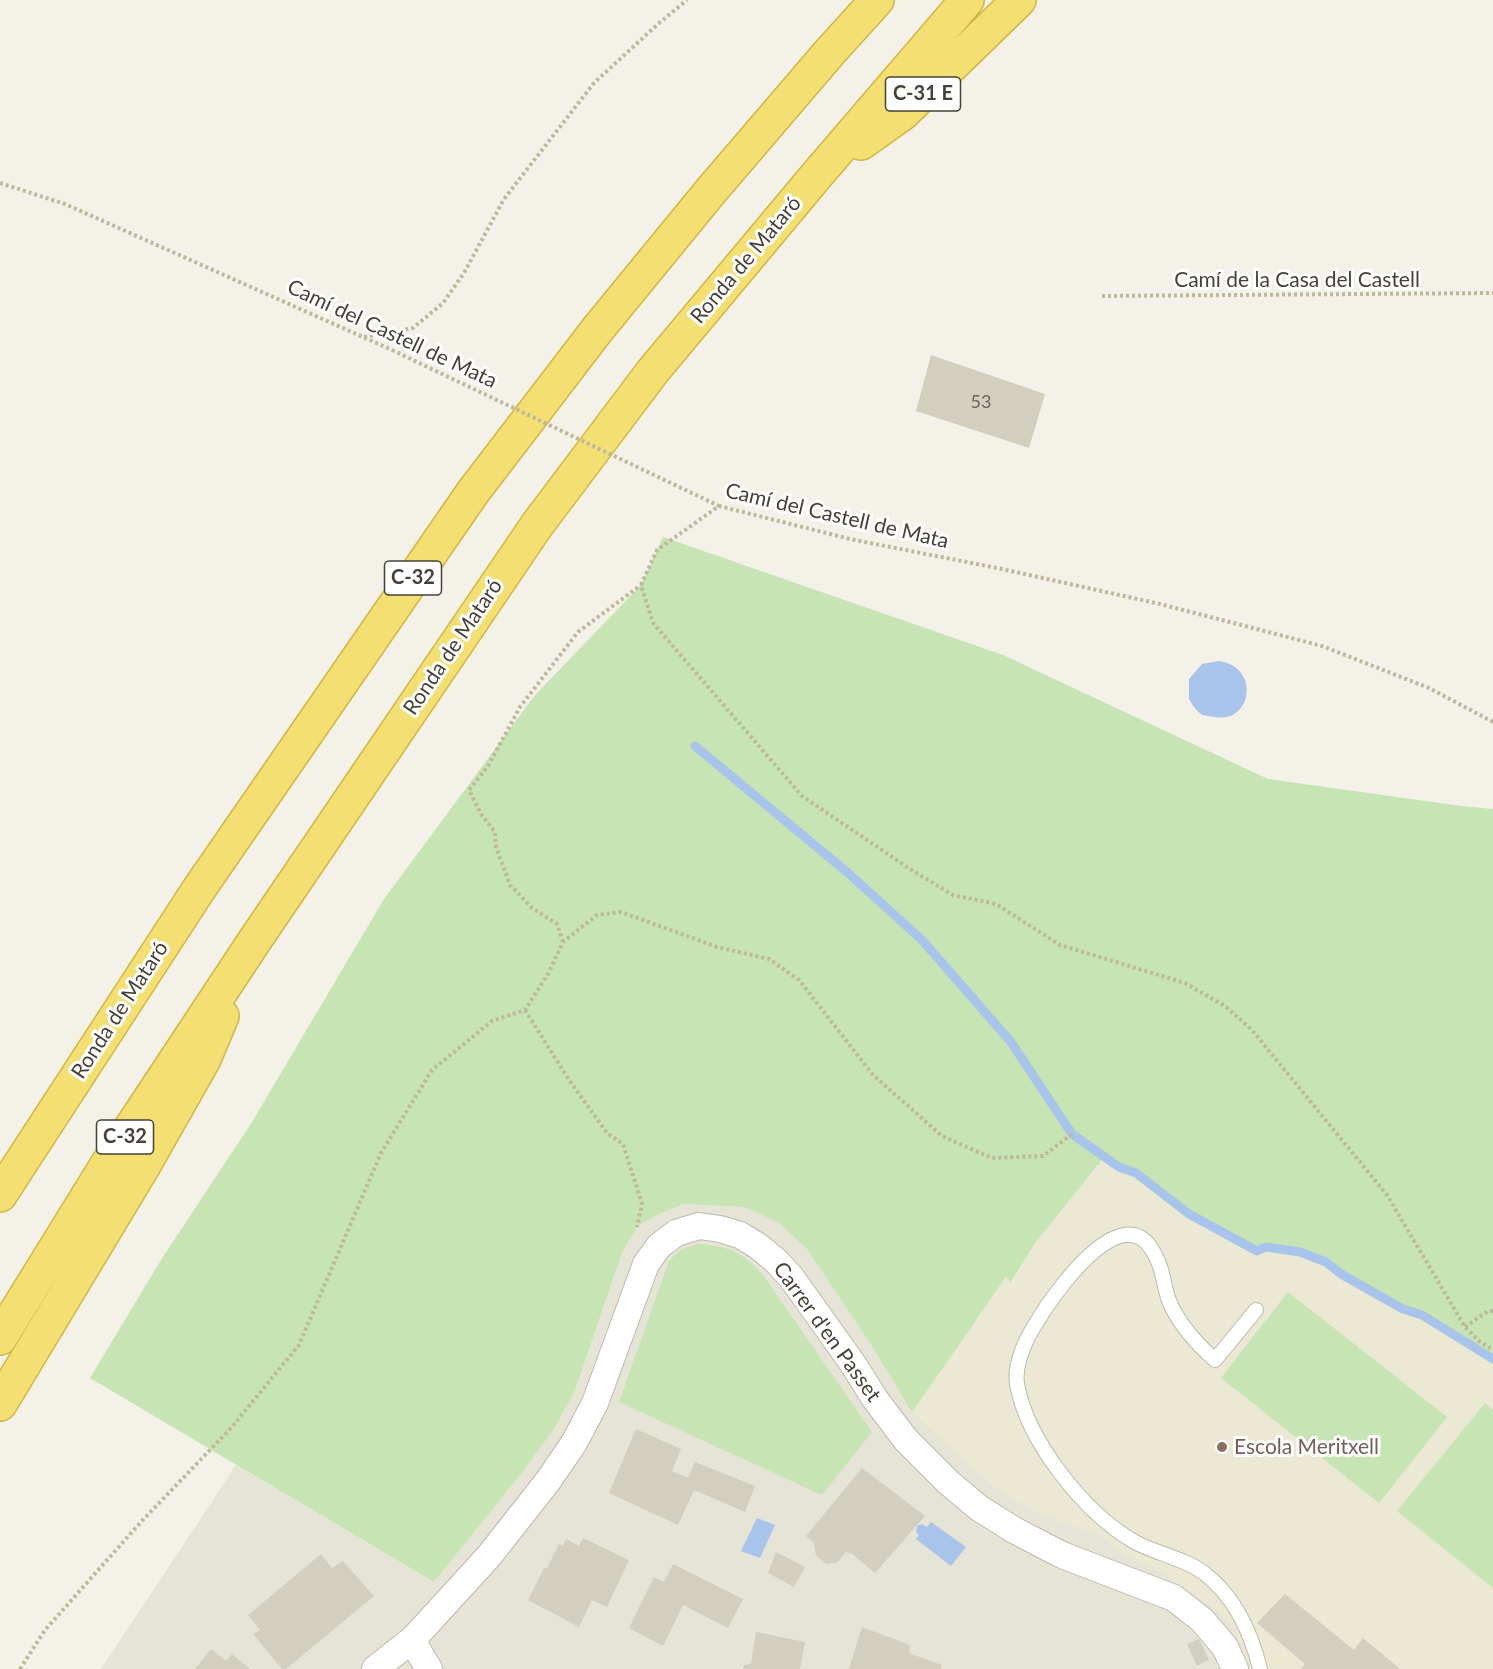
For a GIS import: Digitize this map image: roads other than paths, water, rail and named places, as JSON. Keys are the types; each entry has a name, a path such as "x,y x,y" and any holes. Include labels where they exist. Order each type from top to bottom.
{"highway":[{"name":"Ronda de Mataró","path":"0,1195 199,889 473,492 597,330 710,192 877,0"},
{"name":"Ronda de Mataró","path":"0,1338 115,1152 255,940 537,525 653,371 967,0"},
{"name":"C-31 E","path":"816,176 903,113 1019,0"},
{"path":"0,1404 141,1170 204,1059 255,940"}],"street":[{"name":"Carrer d'en Passet","path":"375,1669 414,1638 489,1556 548,1481 574,1443 595,1404 646,1264 659,1246 676,1233 699,1226 720,1228 740,1235 775,1260 791,1277 906,1440 948,1482 971,1501 1014,1530 1062,1555 1174,1598 1202,1620 1225,1647 1234,1669"},
{"path":"414,1638 427,1669"}],"lane":[{"path":"1256,1310 1215,1360 1192,1339 1170,1303 1162,1269 1150,1245 1135,1235 1115,1237 1089,1255 1058,1289 1036,1322 1020,1357 1017,1382 1026,1413 1049,1457 1089,1507 1133,1541 1203,1572 1232,1600 1255,1647 1260,1669"}],"water":[{"path":"1219,661 1232,665 1241,673 1246,683 1247,694 1244,704 1228,717 1202,715 1189,699 1189,679 1202,664"},
{"path":"757,1518 775,1525 760,1558 741,1551"},
{"path":"931,1522 966,1547 951,1566 916,1539 919,1535 916,1532 917,1526 922,1524 927,1527"}],"waterway":[{"path":"695,746 847,872 922,940 1011,1042 1072,1134 1119,1167 1136,1173 1189,1214 1257,1251 1266,1247 1300,1252 1326,1262 1341,1274 1403,1309 1422,1315 1493,1359"}],"place":[{"name":"Escola Meritxell","path":"1222,1447"}]}
